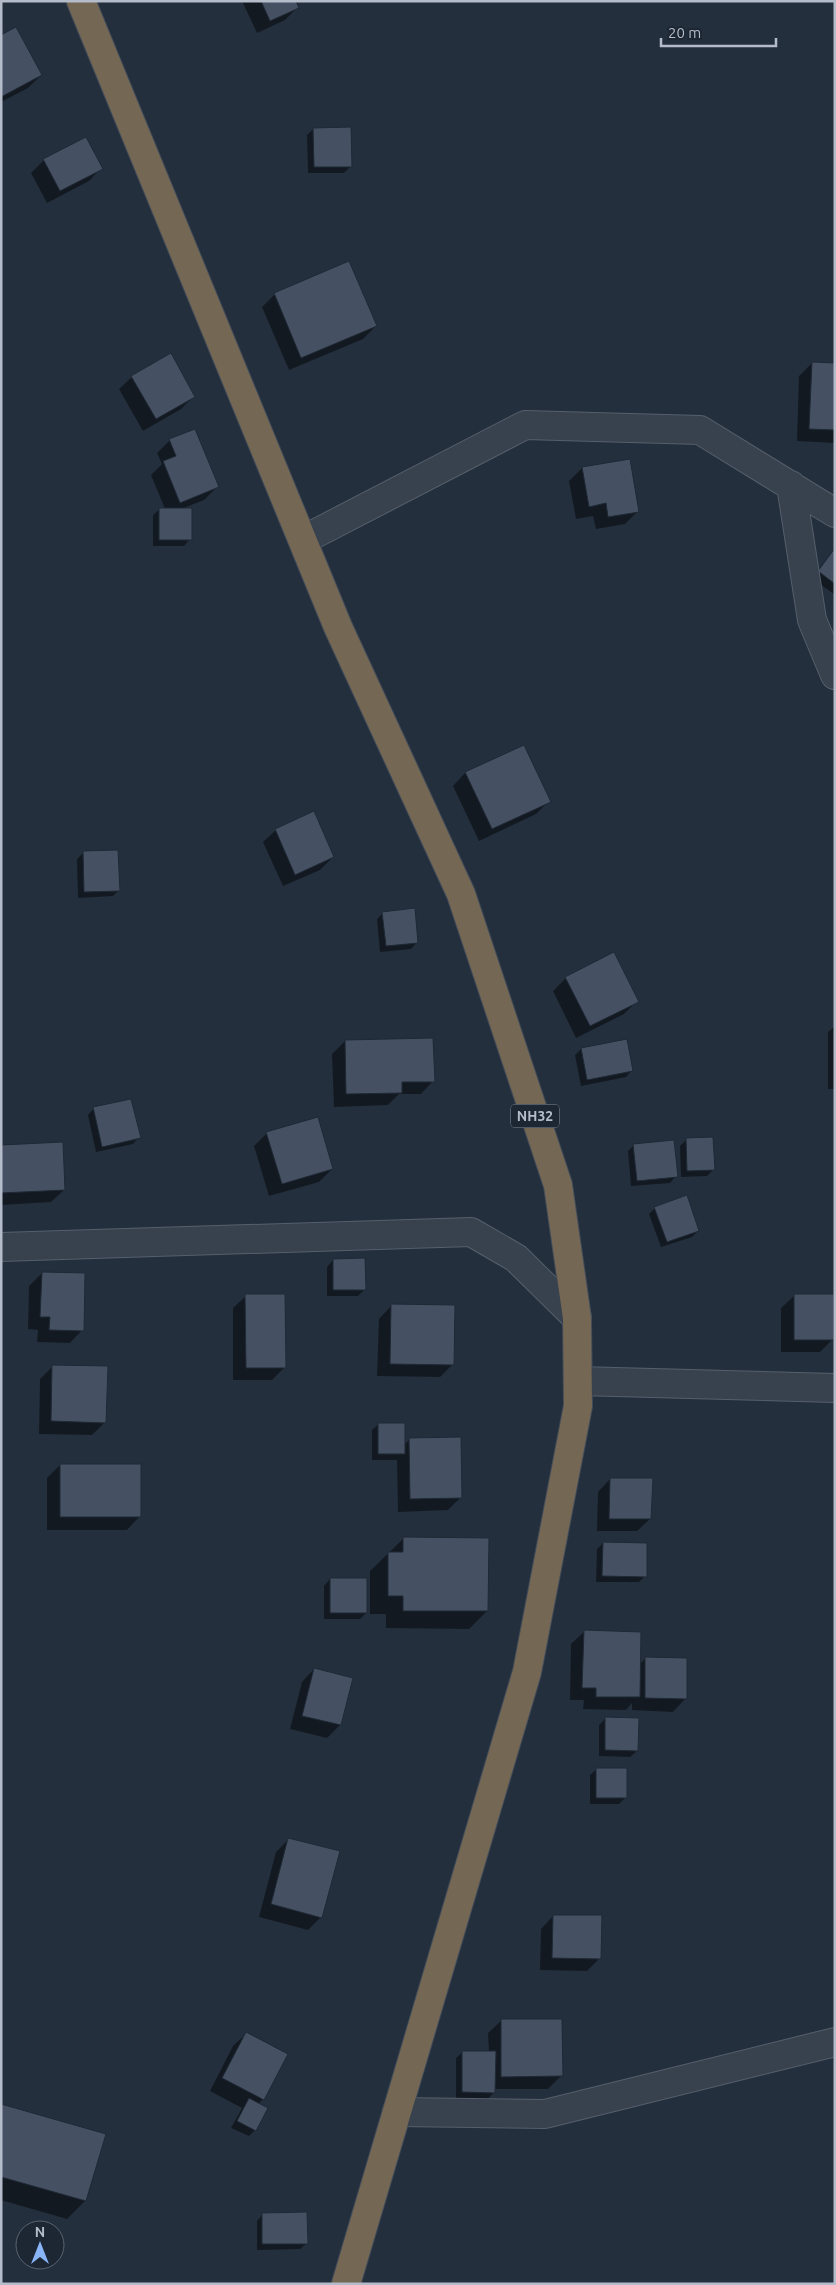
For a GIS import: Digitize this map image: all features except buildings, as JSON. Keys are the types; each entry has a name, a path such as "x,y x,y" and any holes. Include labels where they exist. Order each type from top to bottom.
{"highway":[{"name":"NH32","path":"81,1 338,627 461,894 558,1185 577,1318 578,1406 527,1672 346,2284"}],"street":[{"path":"303,540 525,425 700,430 835,513"},
{"path":"790,486 812,620 835,675"},
{"path":"1,1248 471,1232 516,1258 577,1318"},
{"path":"578,1381 835,1388"},
{"path":"397,2112 545,2114 835,2042"}]}
